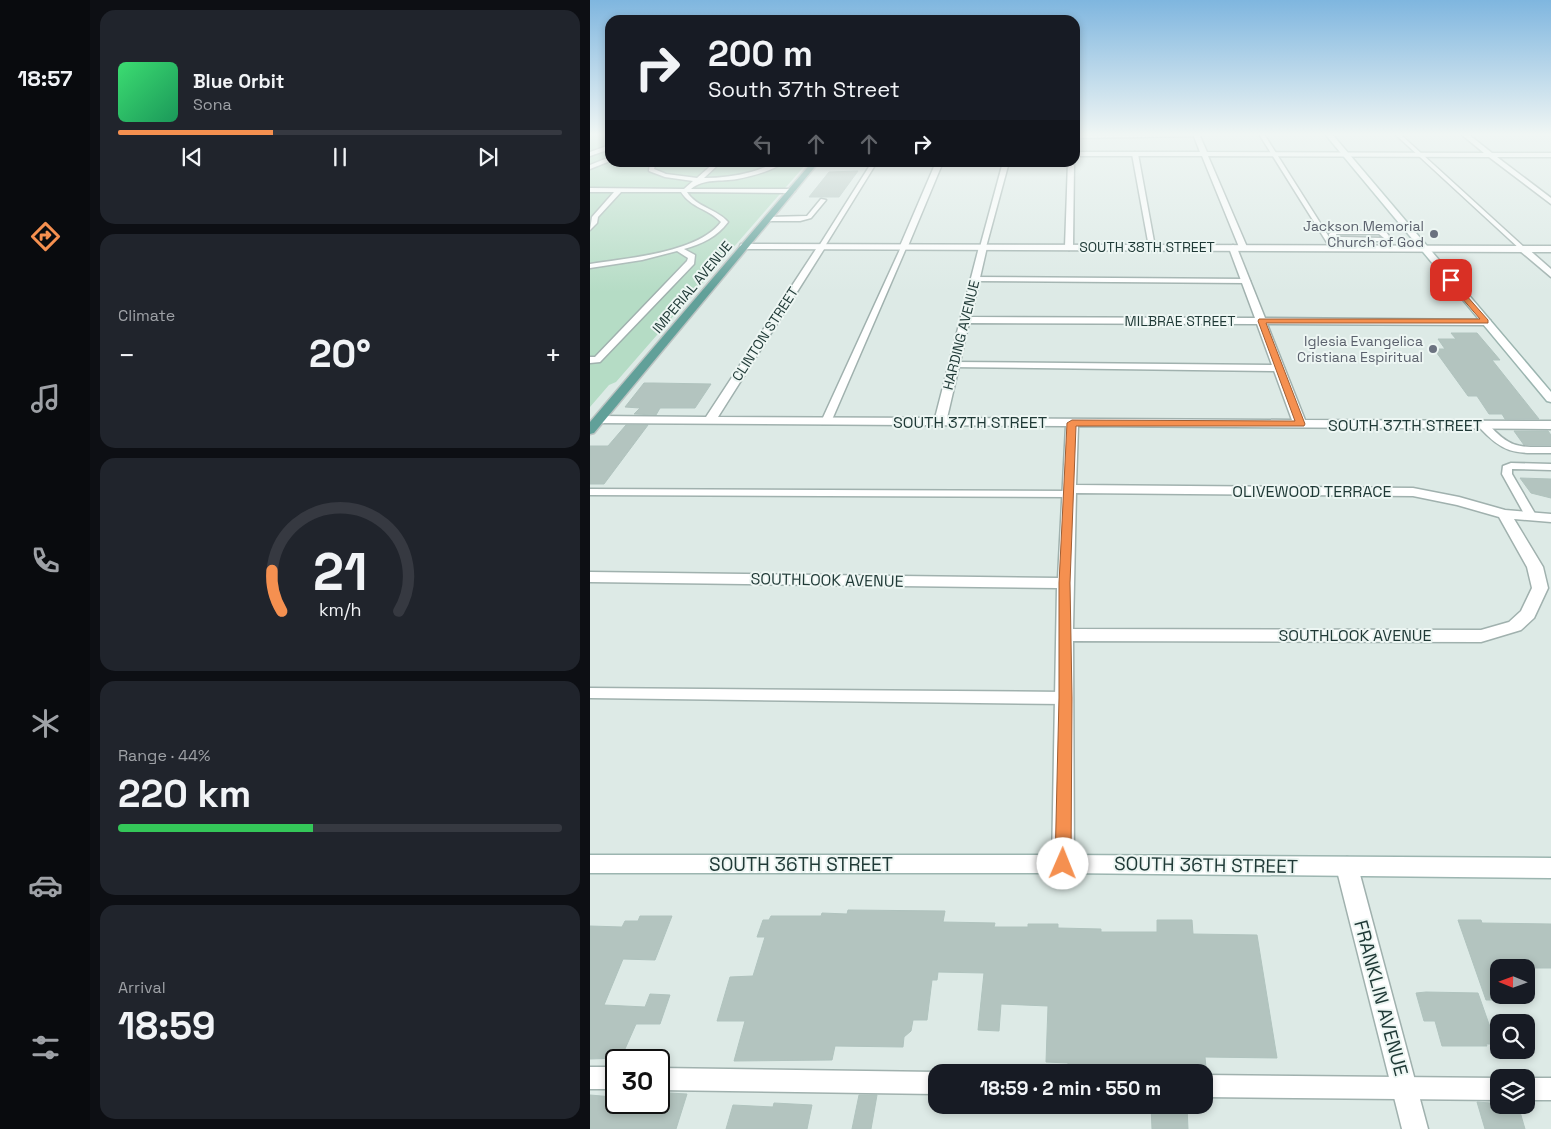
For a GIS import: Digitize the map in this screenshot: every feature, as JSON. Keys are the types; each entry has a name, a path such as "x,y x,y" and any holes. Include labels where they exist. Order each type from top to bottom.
{"main road":[{"name":"IMPERIAL AVENUE","path":"590,430 593,419 795,187"}],"street":[{"path":"904,246 929,187"},
{"path":"1069,246 1071,187"},
{"path":"1216,187 1238,247 1246,281 1300,424"},
{"path":"1372,187 1551,399"},
{"path":"1532,187 1551,202"},
{"name":"SOUTH 38TH STREET","path":"744,246 1238,247 1331,242 1425,249 1551,249"},
{"name":"CLINTON STREET","path":"708,421 822,246"},
{"name":"HARDING AVENUE","path":"940,422 982,247"},
{"path":"1523,249 1551,274"},
{"name":"MILBRAE STREET","path":"965,320 1486,322"},
{"name":"SOUTH 37TH STREET","path":"593,419 1551,426"},
{"path":"1063,864 1064,583 1072,423"},
{"name":"OLIVEWOOD TERRACE","path":"1069,492 1413,492 1459,501 1504,514 1551,518"},
{"name":"SOUTHLOOK AVENUE","path":"1064,635 1481,636 1515,626 1528,614 1540,588 1535,567 1504,514"},
{"name":"SOUTHLOOK AVENUE","path":"590,577 1064,583"},
{"name":"SOUTH 36TH STREET","path":"590,864 1063,864 1551,868"},
{"name":"FRANKLIN AVENUE","path":"1347,867 1415,1129"}],"lane":[{"path":"685,190 690,187"},
{"path":"822,246 859,187"},
{"path":"982,247 999,187"},
{"path":"1141,187 1152,247"},
{"path":"1295,187 1331,242"},
{"path":"1454,187 1523,249"},
{"path":"590,190 792,190"},
{"path":"590,228 594,223 595,217 619,190"},
{"path":"590,266 647,257 678,249 713,236 723,228 725,222 719,214 690,202 684,192 685,190"},
{"path":"768,219 800,219 809,217 823,200"},
{"path":"1334,232 1379,232 1384,233 1389,240 1385,240 1331,242 1334,232"},
{"path":"826,422 904,246"},
{"path":"590,360 597,360 691,262 692,257 678,249"},
{"path":"975,279 1246,281"},
{"path":"954,365 1279,368"},
{"path":"1483,425 1505,447 1551,450"},
{"path":"1531,517 1507,474 1507,468 1511,466 1551,467"},
{"path":"590,492 1069,492"},
{"path":"590,693 1065,698"},
{"path":"590,1078 605,1078"},
{"path":"670,1079 928,1082"},
{"path":"1213,1086 1490,1089"},
{"path":"1535,1089 1551,1089"}],"green space":[{"path":"590,187 786,187 616,382 609,385 590,407"}],"building":[{"path":"817,187 847,187 839,197 809,197"},
{"path":"1451,333 1477,333 1500,360 1492,360 1539,419 1505,419 1502,414 1489,414 1477,396 1468,396 1434,349 1445,349 1438,339 1456,339"},
{"path":"644,383 711,384 695,408 660,408 656,415 634,414 640,408 625,407"},
{"path":"626,425 648,425 604,484 590,484 590,446 608,446"},
{"path":"1514,431 1548,431 1551,435 1551,445 1524,445"},
{"path":"1520,478 1551,479 1551,498 1531,493"},
{"path":"848,910 945,911 943,922 995,923 994,927 1028,927 1028,924 1058,924 1058,928 1101,929 1101,932 1157,932 1157,920 1192,920 1193,934 1257,935 1277,1058 1205,1057 1206,1064 1068,1064 1046,1062 1048,1006 1001,1004 999,1031 978,1030 984,973 938,972 937,980 932,980 927,1020 913,1020 911,1031 904,1037 903,1047 835,1046 832,1060 734,1061 745,1021 717,1021 730,977 753,976 765,937 757,937 763,920 769,920 771,916 821,916 822,913 847,914"},
{"path":"640,916 672,916 655,960 623,959 604,1005 645,1007 650,994 670,995 660,1024 636,1024 625,1049 605,1049 605,1059 590,1059 590,926 622,927 625,921 638,921"},
{"path":"1458,920 1481,920 1482,923 1551,924 1551,968 1535,968 1535,959 1490,959 1490,1000 1486,1000"},
{"path":"1416,993 1478,993 1490,1027 1490,1044 1486,1044 1487,1046 1442,1046 1435,1021 1424,1021"},
{"path":"670,1093 687,1094 676,1129 590,1129 590,1095 605,1096 605,1114 670,1114"},
{"path":"859,1095 877,1095 871,1129 852,1129"},
{"path":"1477,1102 1490,1103 1490,1114 1521,1114 1525,1129 1485,1129"},
{"path":"774,1103 812,1105 807,1129 726,1129 733,1105 773,1107"},
{"path":"1151,1114 1187,1114 1188,1129 1152,1129"}],"place":[{"name":"Jackson Memorial Church of God","path":"1434,234"},
{"name":"Iglesia Evangelica Cristiana Espiritual","path":"1433,349"}],"route":[{"path":"1063,864 1064,583 1072,423 1300,424 1262,321 1486,322 1451,280"}]}
